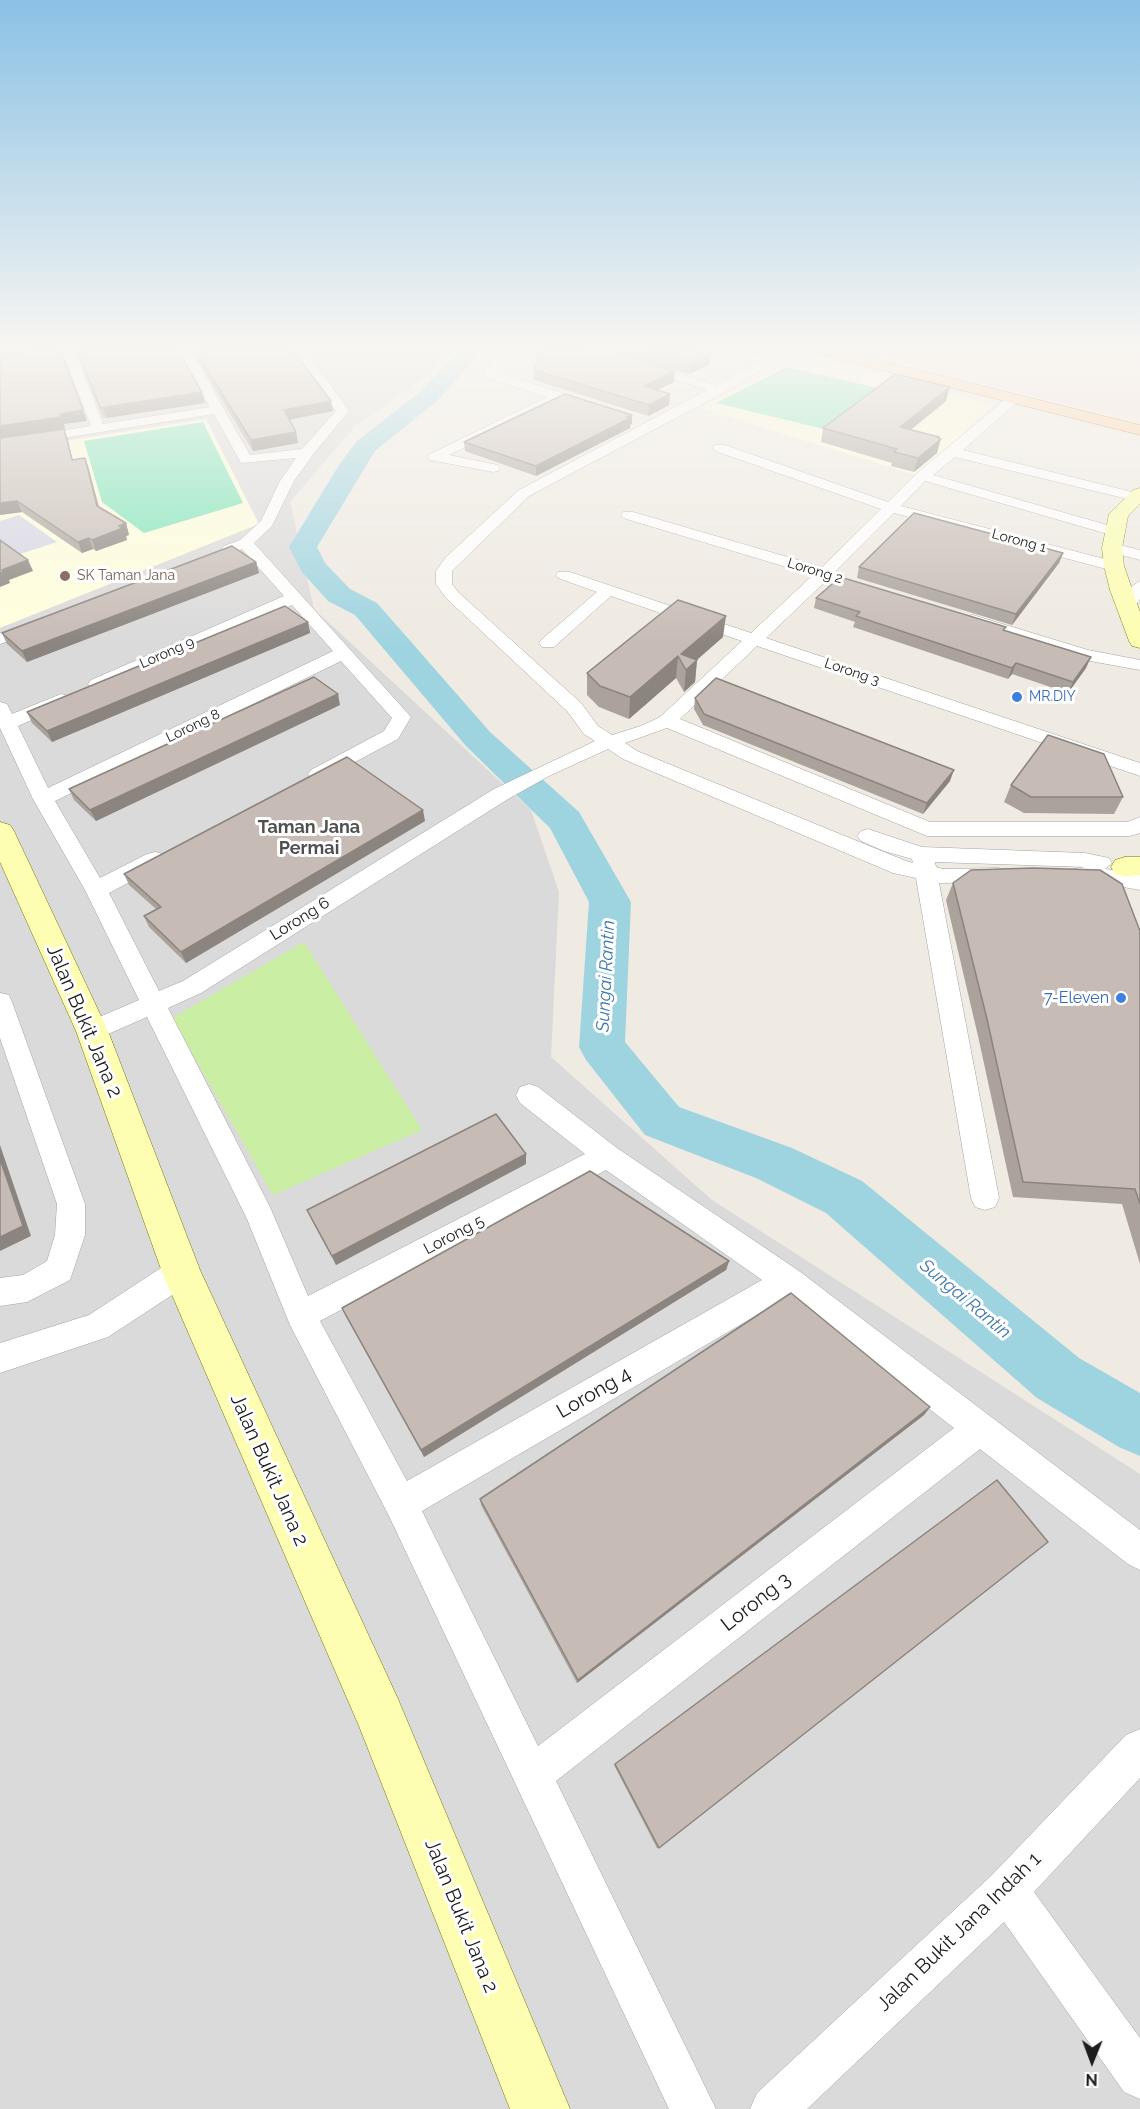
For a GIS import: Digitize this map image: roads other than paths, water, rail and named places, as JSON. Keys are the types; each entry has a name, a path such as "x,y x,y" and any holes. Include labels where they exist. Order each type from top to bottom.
{"street":[{"path":"239,448 246,460 307,453"},
{"path":"212,556 245,543 267,523 287,481 311,448"},
{"path":"452,448 435,457 492,468"},
{"path":"607,448 524,493 452,560 444,571 444,584 452,595 574,707 591,730 618,739 630,755 901,868 924,863 943,876 1136,876"},
{"name":"Lorong 1","path":"721,448 889,507 1114,549"},
{"path":"957,448 922,476 889,507 825,573 667,721 927,829 1130,829 1140,824"},
{"path":"953,452 1139,501 1114,549 1127,606 1140,641"},
{"path":"922,476 1114,549 1140,555"},
{"name":"Lorong 2","path":"628,515 847,580"},
{"path":"245,543 402,717 391,735 296,785"},
{"name":"Lorong 3","path":"564,575 1138,773"},
{"path":"1127,606 1140,586"},
{"path":"548,643 609,590"},
{"name":"Lorong 9","path":"3,716 295,597"},
{"path":"960,616 1085,655 1140,665"},
{"path":"0,639 56,617"},
{"name":"Lorong 8","path":"43,799 343,653"},
{"path":"3,716 43,799 96,890 260,1216 300,1315 401,1504 693,2109"},
{"name":"Lorong 6","path":"92,1031 192,987 501,794 542,772 618,739 667,721"},
{"name":"Jalan Bukit Jana 2","path":"0,831 92,1031 182,1272 380,1717 540,2109"},
{"path":"96,890 169,852"},
{"path":"924,863 985,1198"},
{"path":"0,1002 71,1204 70,1235 59,1270 27,1288 0,1292"},
{"path":"529,1095 607,1156 788,1281 1140,1552"},
{"name":"Lorong 5","path":"300,1315 607,1156"},
{"path":"0,1358 97,1327 182,1272"},
{"name":"Lorong 4","path":"401,1504 788,1281"},
{"name":"Lorong 3","path":"532,1775 981,1428"},
{"name":"Jalan Bukit Jana Indah 1","path":"773,2109 1007,1890 1140,1749"},
{"path":"1007,1890 1140,2076"}],"waterway":[{"name":"Sungai Rantin","path":"364,448 303,547 312,566 339,595 366,609 478,739 566,821 610,902 602,1047 662,1121 774,1163 844,1197 1058,1378 1140,1426"}],"place":[{"name":"SK Taman Jana","path":"65,576"},
{"name":"MR.DIY","path":"1017,697"},
{"name":"7-Eleven","path":"1121,998"}],"district":[{"name":"Taman Jana Permai","path":"309,838"}]}
